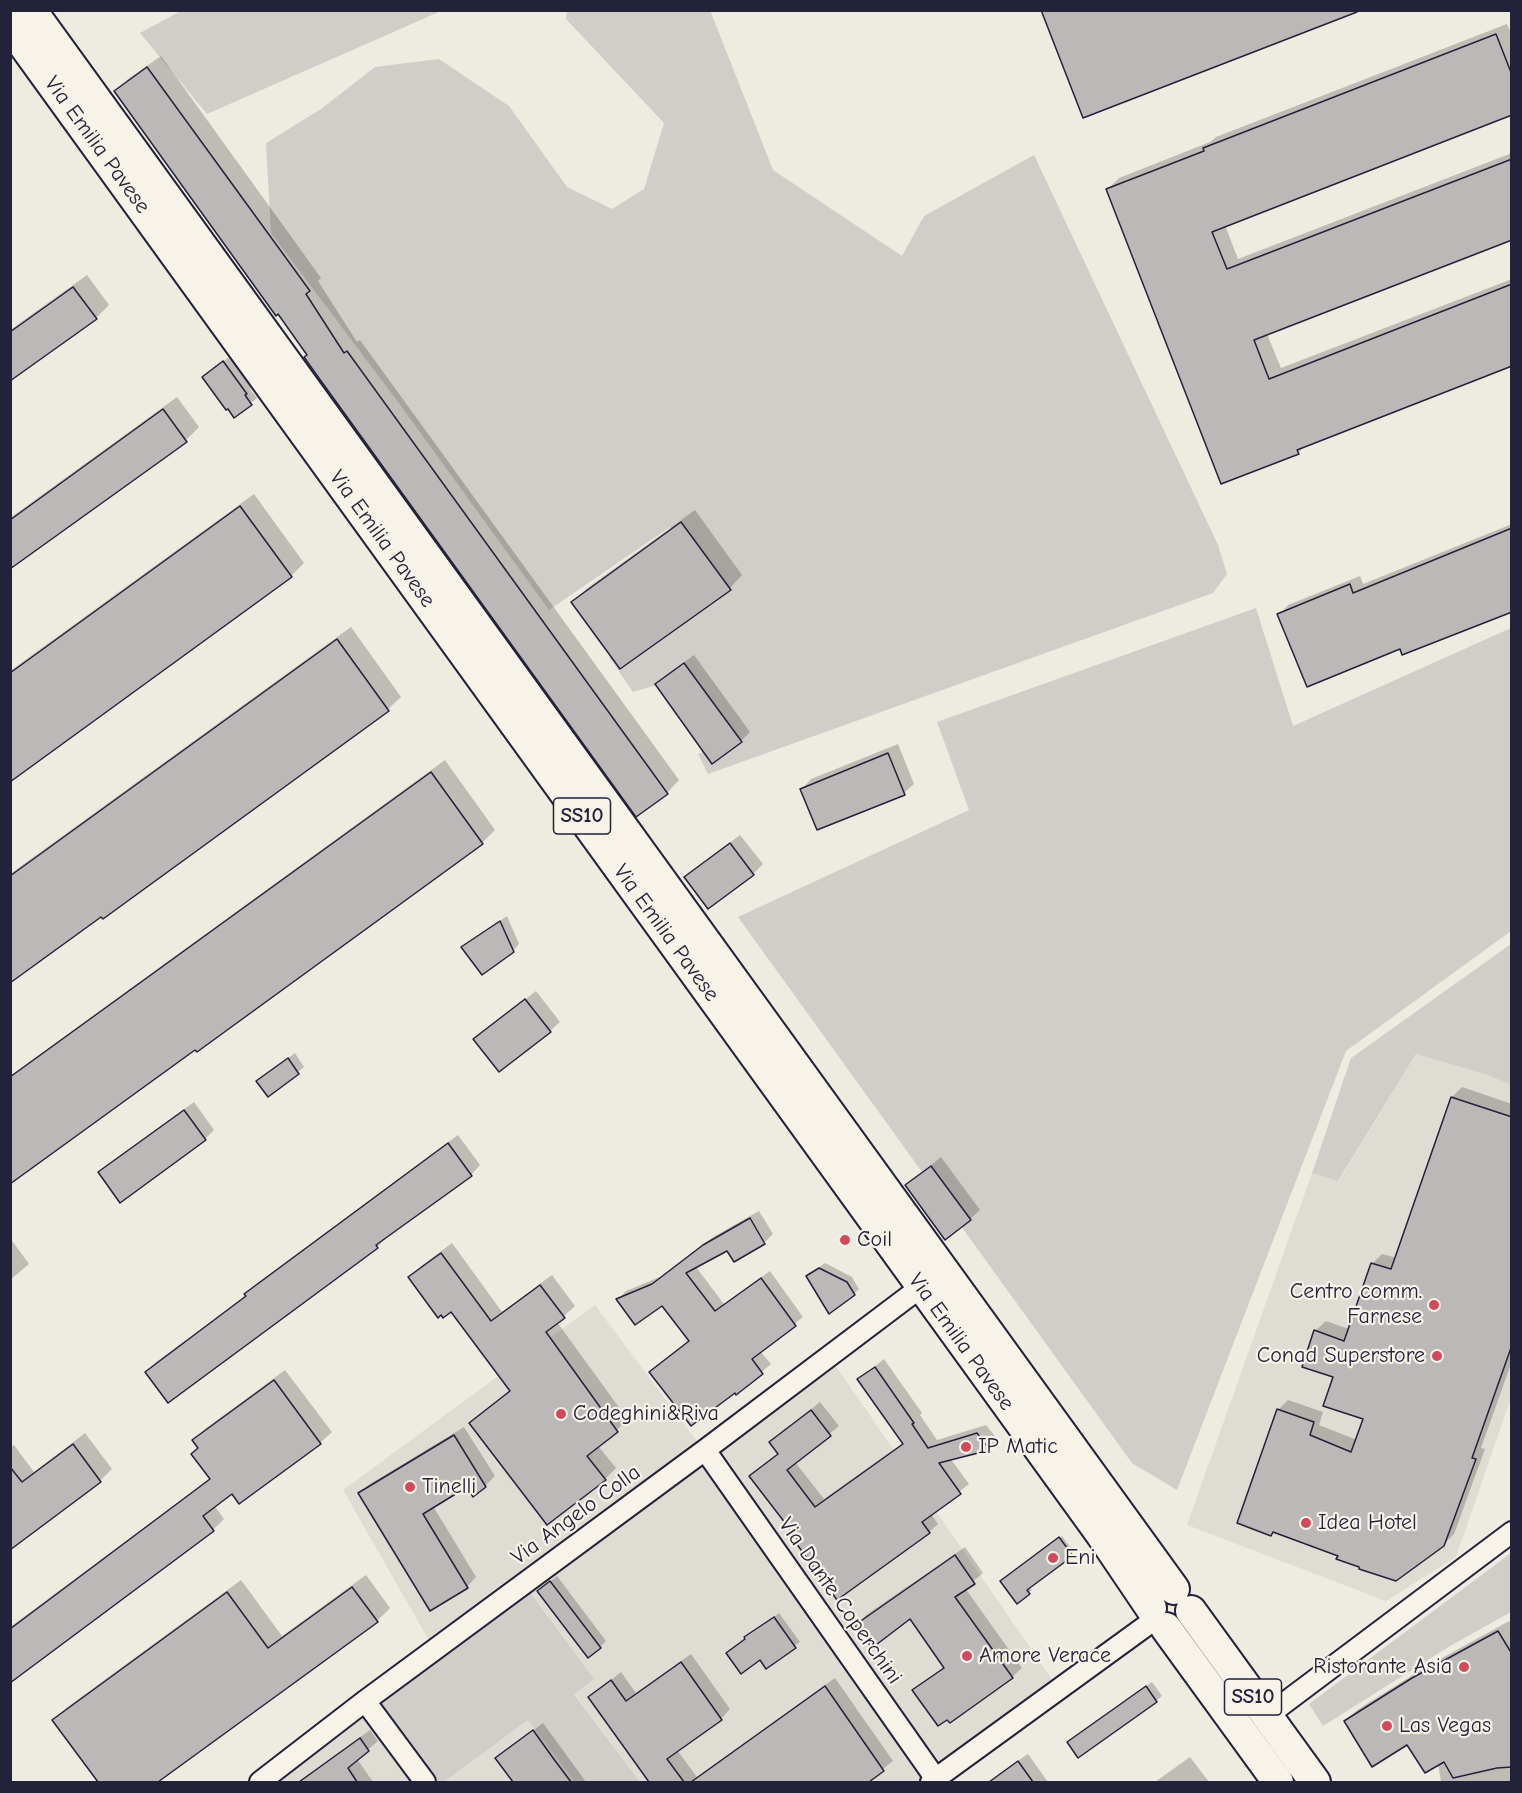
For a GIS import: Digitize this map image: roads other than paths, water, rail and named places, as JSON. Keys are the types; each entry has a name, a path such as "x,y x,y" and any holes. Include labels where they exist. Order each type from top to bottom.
{"main road":[{"name":"Via Emilia Pavese","path":"31,10 1315,1782"},
{"name":"Via Emilia Pavese","path":"10,26 1101,1534 1157,1619 1278,1782"},
{"path":"1157,1619 1153,1600 1158,1594 1165,1589 1182,1600"}],"street":[{"name":"Via Angelo Colla","path":"260,1782 365,1701 921,1287"},
{"name":"Via Dante Coperchini","path":"705,1450 935,1781"},
{"path":"1267,1716 1512,1532"},
{"path":"935,1781 1157,1619"},
{"path":"365,1701 425,1782"}],"place":[{"name":"Coil","path":"845,1240"},
{"name":"Centro comm. Farnese","path":"1434,1305"},
{"name":"Conad Superstore","path":"1437,1356"},
{"name":"Codeghini&Riva","path":"561,1414"},
{"name":"IP Matic","path":"966,1447"},
{"name":"Tinelli","path":"410,1487"},
{"name":"Idea Hotel","path":"1306,1523"},
{"name":"Eni","path":"1053,1558"},
{"name":"Amore Verace","path":"967,1656"},
{"name":"Ristorante Asia","path":"1464,1667"},
{"name":"Las Vegas","path":"1387,1726"}]}
